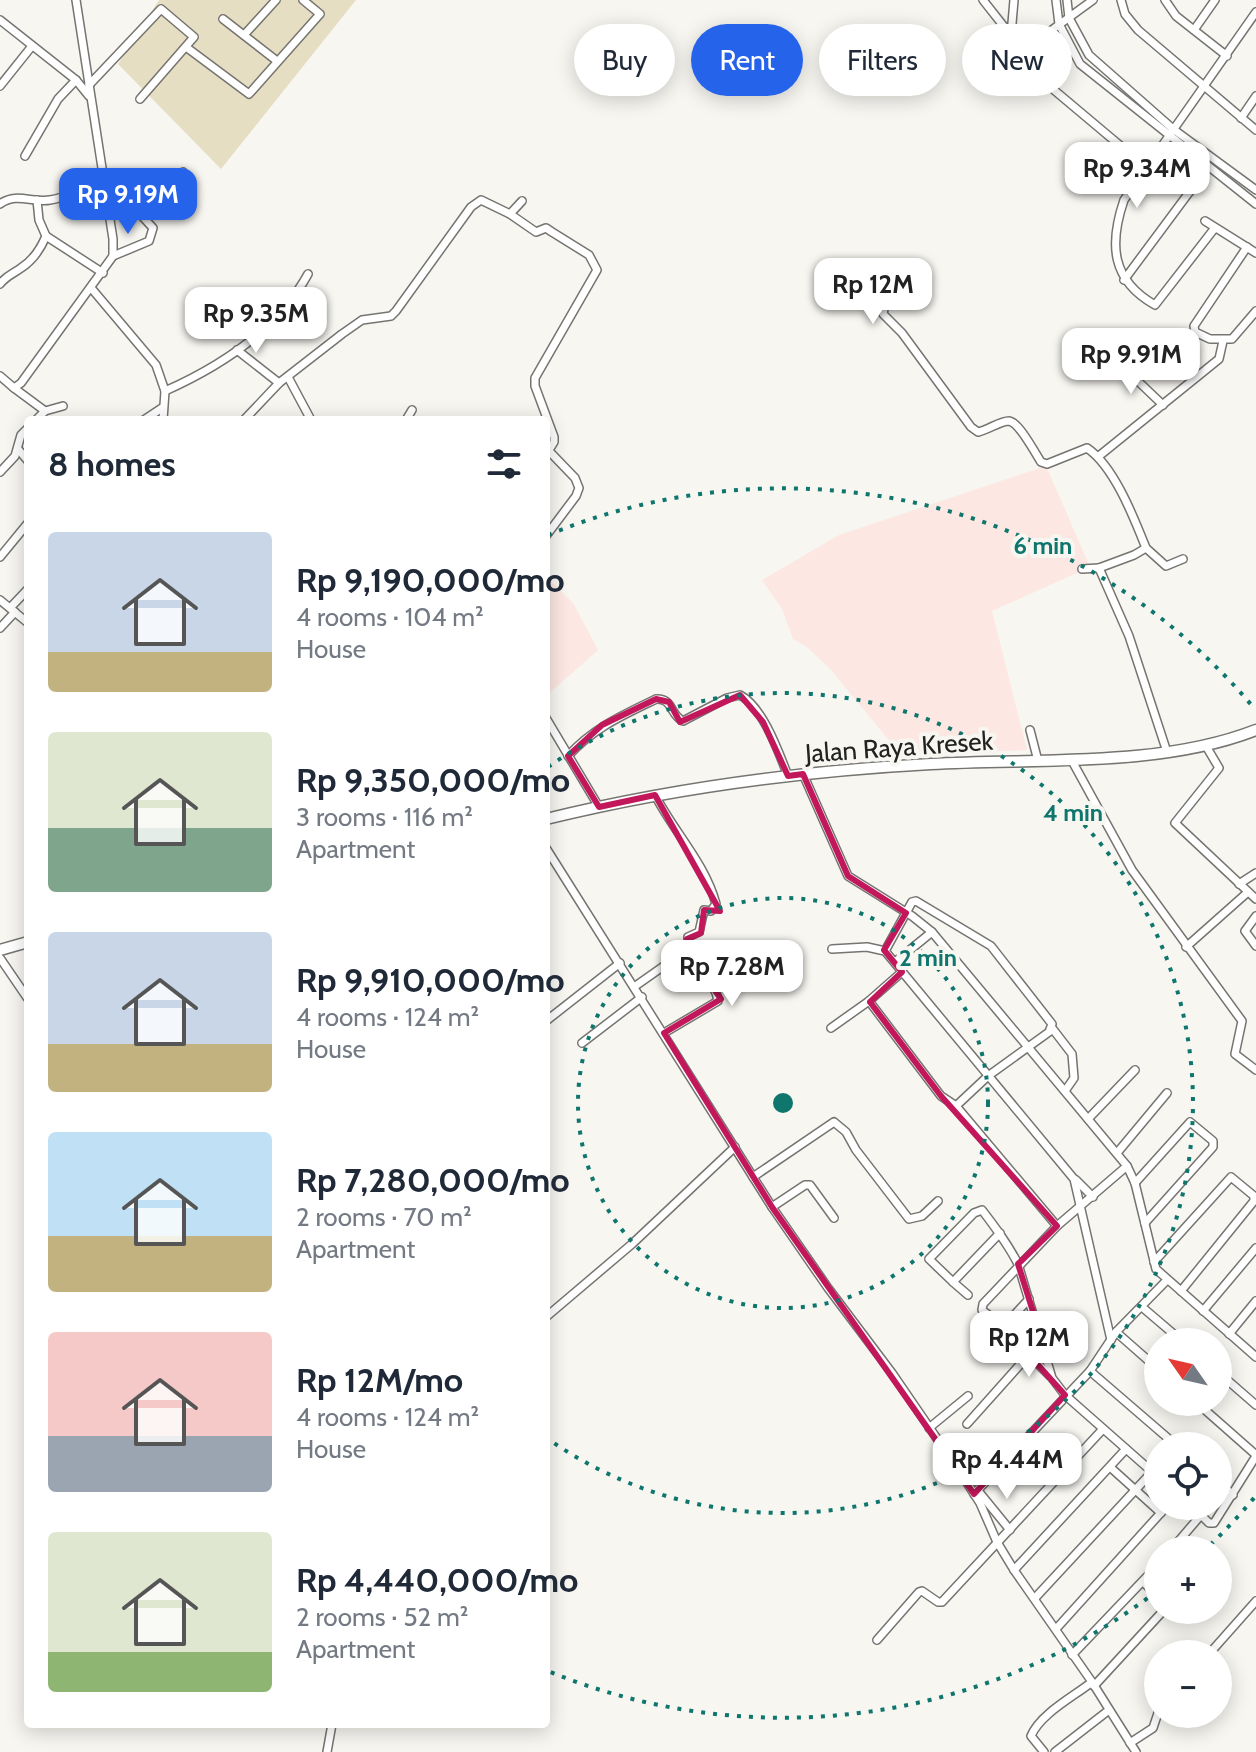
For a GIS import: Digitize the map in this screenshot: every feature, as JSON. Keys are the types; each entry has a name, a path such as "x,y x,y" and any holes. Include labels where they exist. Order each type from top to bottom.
{"main road":[{"name":"Jalan Raya Kresek","path":"550,818 655,795 803,774 942,763 1038,761 1167,752 1206,746 1256,730"},
{"path":"0,950 24,943"}],"street":[{"path":"14,388 21,383 92,289 113,256 113,239 76,0"},
{"path":"244,35 276,0"},
{"path":"186,47 249,94 320,14 303,0"},
{"path":"983,0 1002,24"},
{"path":"1012,24 1014,0"},
{"path":"1056,0 1059,24 1093,0"},
{"path":"1067,0 1069,18 1089,55 1208,167 1256,204"},
{"path":"1121,0 1125,14 1138,30 1256,130"},
{"path":"1194,30 1215,0"},
{"path":"1166,1 1176,16 1227,56"},
{"path":"89,85 161,9 194,37 140,99"},
{"path":"1214,229 1155,305 1124,280 1117,258 1115,226 1124,200 1256,12"},
{"path":"223,19 277,61"},
{"path":"0,20 76,80 90,97"},
{"path":"0,86 32,46"},
{"path":"1072,49 1080,64 1171,133 1256,190"},
{"path":"25,156 58,99 76,80"},
{"path":"1061,96 1148,169"},
{"path":"1241,118 1256,96"},
{"path":"1124,280 1208,167"},
{"path":"113,256 149,241 153,228 141,215 183,172"},
{"path":"0,204 13,197 46,201 67,196 103,177"},
{"path":"37,200 39,220 46,236 103,273"},
{"path":"248,416 279,383 362,320 391,316 481,200 510,214 536,232 546,228 589,255 597,270 535,378 546,416"},
{"path":"510,214 522,201"},
{"path":"1205,221 1256,253"},
{"path":"0,284 27,264 46,236"},
{"path":"1247,247 1194,326 1199,335 1223,341 1236,337 1256,311"},
{"path":"892,272 901,283 902,290 885,304 883,314 902,333 971,427 978,432 1006,421 1012,422 1018,426 1041,462 1047,464 1083,448 1099,456 1134,517 1146,548 1166,566 1183,559"},
{"path":"165,391 237,350 287,308 308,274"},
{"path":"92,289 156,365 165,391 163,416"},
{"path":"1099,456 1219,359 1223,341"},
{"path":"237,350 279,383"},
{"path":"1121,365 1163,405"},
{"path":"0,376 45,411"},
{"path":"288,377 309,416"},
{"path":"40,416 45,411 63,406"},
{"path":"150,416 162,408"},
{"path":"408,416 412,410"},
{"path":"550,426 554,442 550,449"},
{"path":"0,472 15,456 24,432"},
{"path":"18,449 24,456"},
{"path":"550,455 575,478 579,488 550,531"},
{"path":"0,557 24,528"},
{"path":"1082,569 1099,568 1146,548"},
{"path":"1099,568 1129,636 1167,752"},
{"path":"0,628 24,594"},
{"path":"0,600 24,620"},
{"path":"568,756 602,725 656,699 669,702 683,721 727,698 740,695 746,698 763,722 788,776"},
{"path":"550,725 599,807"},
{"path":"1030,730 1038,761"},
{"path":"1206,746 1219,768 1175,823 1256,899"},
{"path":"1071,759 1132,870 1242,1021 1235,1054 1256,1070"},
{"path":"803,774 848,876 932,932 1117,1153 1135,1183 1156,1269 1222,1328"},
{"path":"655,795 672,827 696,860 716,904 711,911 704,910 699,932 688,937 688,949 700,973 717,993 718,1001 664,1033"},
{"path":"550,854 772,1207 976,1493 1010,1530"},
{"path":"1239,884 1256,873"},
{"path":"1186,947 1248,892"},
{"path":"885,951 912,902 916,901 991,946 1052,1024 1072,1056 1074,1078 1065,1091"},
{"path":"1256,916 1245,931 1256,946"},
{"path":"895,962 932,932"},
{"path":"832,949 867,947 885,951 1074,1179 1093,1197"},
{"path":"634,987 688,949"},
{"path":"0,958 24,993"},
{"path":"550,1018 620,963"},
{"path":"831,1028 902,972"},
{"path":"582,1043 642,997"},
{"path":"869,1001 941,1096 956,1106 1057,1226"},
{"path":"956,1106 988,1076 1052,1028"},
{"path":"1088,1119 1135,1070"},
{"path":"1117,1153 1167,1093"},
{"path":"753,1177 834,1122 846,1132 856,1150 909,1219 922,1216 938,1201"},
{"path":"1135,1183 1190,1122 1213,1141 1213,1147 1145,1223"},
{"path":"550,1314 632,1244 735,1147"},
{"path":"1029,1299 1002,1325 982,1310 983,1304 1018,1264 1127,1166"},
{"path":"1154,1262 1231,1177 1254,1196 1254,1201 1181,1291"},
{"path":"1074,1179 1111,1340"},
{"path":"772,1207 805,1185 810,1185 834,1218"},
{"path":"968,1295 929,1259 978,1210 982,1210 1018,1264 1052,1378"},
{"path":"953,1282 1000,1233"},
{"path":"1203,1311 1256,1248"},
{"path":"976,1493 1090,1371 1116,1332 1167,1280"},
{"path":"1232,1330 1256,1301"},
{"path":"1142,1307 1167,1328"},
{"path":"1116,1332 1144,1357"},
{"path":"1232,1336 1255,1354"},
{"path":"967,1424 1042,1340"},
{"path":"1029,1355 1065,1395 1144,1465"},
{"path":"1090,1371 1161,1432"},
{"path":"1232,1384 1256,1405"},
{"path":"929,1428 968,1396"},
{"path":"1212,1416 1256,1456 1233,1495"},
{"path":"877,1640 915,1595 922,1591 942,1602 1103,1429"},
{"path":"1014,1570 1126,1449"},
{"path":"1110,1467 1144,1495"},
{"path":"1035,1598 1144,1483"},
{"path":"976,1493 997,1542 1014,1570 1136,1752"},
{"path":"1056,1629 1154,1520"},
{"path":"1183,1536 1197,1520"},
{"path":"1072,1655 1143,1582"},
{"path":"1221,1640 1256,1601"},
{"path":"1044,1752 1031,1736 1032,1731 1042,1720 1093,1684 1151,1624"},
{"path":"1055,1752 1109,1710"},
{"path":"327,1752 331,1728"},
{"path":"1130,1743 1153,1728"}],"highlighted area":[{"path":"740,695 763,722 788,776 803,774 848,876 906,913 884,950 902,972 870,1002 941,1096 1057,1226 1018,1264 1042,1340 1029,1355 1065,1395 974,1494 772,1207 664,1033 721,999 690,956 687,939 701,933 704,910 720,911 655,795 599,807 568,756 602,725 656,699 669,702 680,722"}],"shaded area":[{"path":"159,0 356,0 221,169 118,64"},
{"path":"1046,466 1090,567 992,611 1027,750 902,756 830,669 807,647 793,639 782,609 762,580 839,535"},
{"path":"550,580 573,603 598,650 550,692"}]}
